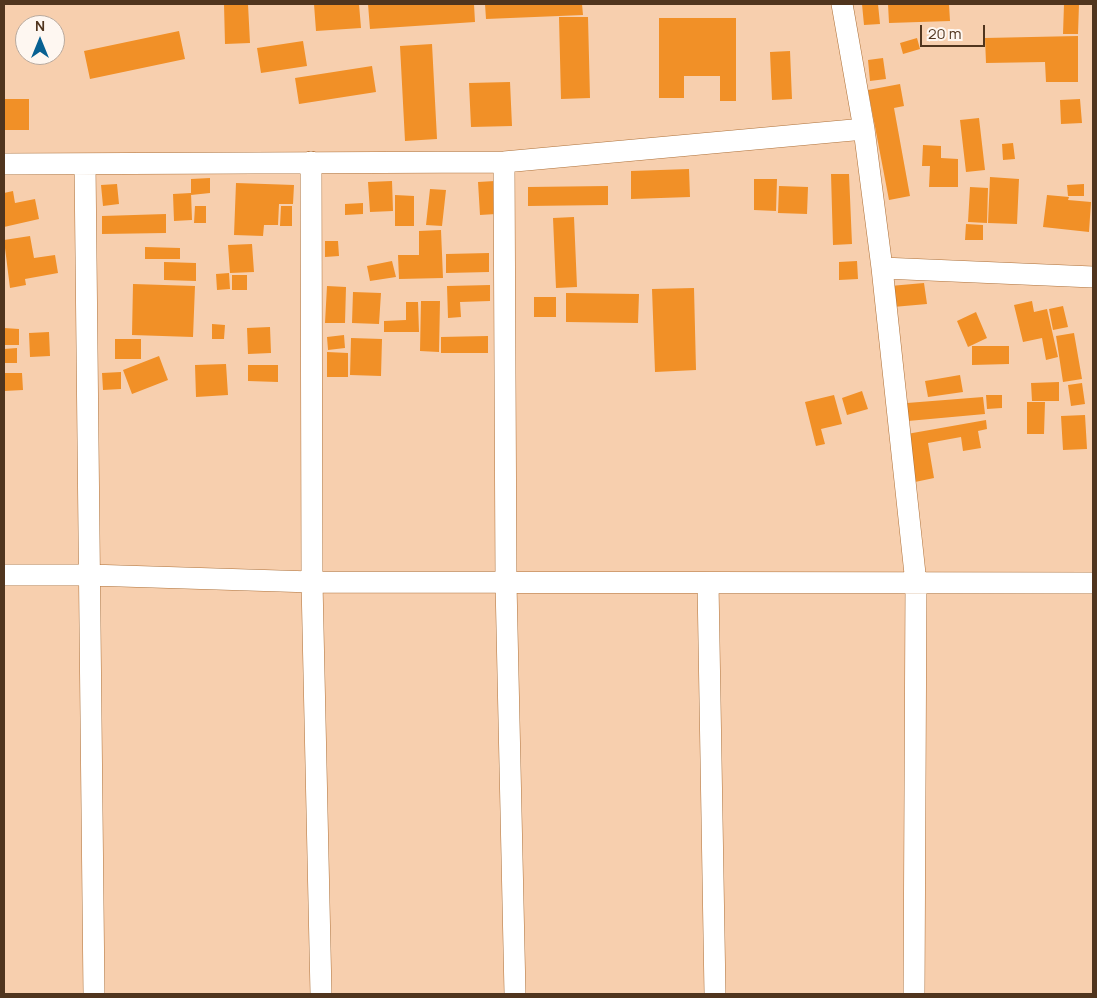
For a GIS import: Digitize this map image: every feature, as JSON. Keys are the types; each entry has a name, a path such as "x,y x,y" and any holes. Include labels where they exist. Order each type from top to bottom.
{"street":[{"path":"842,4 864,129 882,268 916,583 914,994"},
{"path":"4,164 504,162 864,129"},
{"path":"311,162 312,582 321,994"},
{"path":"504,162 506,583 516,994"},
{"path":"85,164 94,994"},
{"path":"882,268 1093,277"},
{"path":"4,575 89,575 312,582 1093,583"},
{"path":"708,583 715,994"}],"building":[{"path":"224,4 248,4 250,43 225,44"},
{"path":"314,4 359,4 361,28 316,31"},
{"path":"368,4 474,4 475,22 370,29"},
{"path":"485,4 582,4 583,15 486,19"},
{"path":"862,4 878,4 880,24 864,25"},
{"path":"888,4 949,4 950,21 889,23"},
{"path":"1064,4 1079,4 1078,34 1063,34"},
{"path":"559,17 588,17 590,98 561,99"},
{"path":"659,18 736,18 736,101 720,101 720,76 684,76 684,98 659,98"},
{"path":"179,31 185,59 90,79 84,51"},
{"path":"1078,36 1078,82 1046,82 1045,62 986,63 985,38"},
{"path":"917,38 920,49 903,54 900,43"},
{"path":"303,41 307,66 261,73 257,48"},
{"path":"432,44 437,139 405,141 400,46"},
{"path":"790,51 792,99 772,100 770,52"},
{"path":"883,58 886,79 870,81 868,60"},
{"path":"372,66 376,92 299,104 295,78"},
{"path":"510,82 512,126 471,127 469,83"},
{"path":"900,84 904,106 894,108 910,196 889,200 868,90"},
{"path":"4,99 29,99 29,130 4,130"},
{"path":"1080,99 1082,123 1061,124 1060,100"},
{"path":"979,118 985,170 966,172 960,120"},
{"path":"1013,143 1015,159 1003,160 1002,144"},
{"path":"923,145 941,146 941,158 958,159 958,187 929,187 930,166 922,166"},
{"path":"689,169 690,197 631,199 631,171"},
{"path":"831,174 849,174 852,244 833,245"},
{"path":"990,177 1019,179 1017,224 988,223"},
{"path":"210,178 210,193 191,195 191,179"},
{"path":"754,179 777,179 776,211 754,210"},
{"path":"392,181 393,211 370,212 368,182"},
{"path":"495,181 496,214 480,215 478,182"},
{"path":"236,183 294,185 293,204 279,204 278,225 264,225 263,236 234,235"},
{"path":"117,184 119,204 103,206 101,185"},
{"path":"1084,184 1084,196 1068,196 1067,185"},
{"path":"608,186 608,205 528,206 528,187"},
{"path":"779,186 808,187 807,214 778,213"},
{"path":"970,187 988,188 987,223 968,222"},
{"path":"430,189 446,190 442,226 426,225"},
{"path":"13,191 15,203 35,199 39,219 4,227 4,193"},
{"path":"191,193 192,220 174,221 173,194"},
{"path":"395,195 414,196 414,226 395,226"},
{"path":"1047,195 1069,197 1068,200 1091,202 1089,232 1043,227"},
{"path":"363,203 363,214 345,215 345,204"},
{"path":"195,206 206,206 206,223 194,223"},
{"path":"281,206 292,206 292,226 280,226"},
{"path":"166,214 166,233 102,234 102,216"},
{"path":"574,217 577,287 556,288 553,218"},
{"path":"966,224 983,225 983,240 965,240"},
{"path":"441,230 443,278 399,279 398,255 419,255 419,231"},
{"path":"30,236 34,258 55,255 58,273 25,279 26,285 10,288 4,240"},
{"path":"325,241 338,241 339,256 325,257"},
{"path":"252,244 254,272 230,273 228,245"},
{"path":"145,247 180,248 180,259 145,259"},
{"path":"489,253 489,272 446,273 446,254"},
{"path":"392,261 396,277 370,281 367,266"},
{"path":"857,261 858,279 839,280 839,262"},
{"path":"164,262 196,263 196,281 164,280"},
{"path":"229,273 230,289 217,290 216,274"},
{"path":"232,275 247,275 247,290 232,290"},
{"path":"924,283 927,304 893,307 890,286"},
{"path":"133,284 195,286 193,337 132,335"},
{"path":"490,285 490,301 460,302 461,317 448,318 447,286"},
{"path":"327,286 346,287 345,323 325,323"},
{"path":"694,288 696,370 655,372 652,289"},
{"path":"353,292 381,293 379,324 352,323"},
{"path":"566,293 639,294 638,323 566,322"},
{"path":"534,297 556,297 556,317 534,317"},
{"path":"421,301 440,301 439,352 420,351"},
{"path":"1032,301 1034,312 1047,309 1058,357 1046,360 1042,338 1023,342 1014,305"},
{"path":"406,302 418,302 419,332 384,332 384,321 406,320"},
{"path":"1063,306 1068,327 1053,330 1049,309"},
{"path":"976,312 987,338 968,347 957,321"},
{"path":"212,324 225,325 224,339 212,339"},
{"path":"270,327 271,353 248,354 247,328"},
{"path":"4,328 19,329 19,345 4,345"},
{"path":"49,332 50,356 30,357 29,333"},
{"path":"1074,333 1082,379 1063,382 1056,336"},
{"path":"344,335 345,348 328,350 327,337"},
{"path":"488,336 488,353 441,353 441,337"},
{"path":"351,338 382,339 381,376 350,375"},
{"path":"115,339 141,339 141,359 115,359"},
{"path":"972,346 1009,346 1009,364 972,365"},
{"path":"17,348 17,363 4,363 4,349"},
{"path":"327,352 348,353 348,377 327,377"},
{"path":"159,356 168,380 132,394 123,370"},
{"path":"226,364 228,395 196,397 195,365"},
{"path":"248,365 278,365 278,382 248,381"},
{"path":"121,372 121,389 103,390 102,373"},
{"path":"4,373 22,373 23,390 4,391"},
{"path":"960,375 963,392 928,397 925,381"},
{"path":"1059,382 1059,401 1032,401 1031,383"},
{"path":"1082,383 1085,404 1071,406 1068,385"},
{"path":"862,391 868,409 847,415 842,398"},
{"path":"834,395 842,424 821,429 825,444 816,446 805,402"},
{"path":"986,395 1002,395 1002,408 987,409"},
{"path":"983,397 985,414 908,421 907,403"},
{"path":"1027,402 1045,402 1044,434 1027,434"},
{"path":"1085,415 1087,449 1063,450 1061,416"},
{"path":"986,420 987,429 978,431 981,448 963,451 961,437 928,443 934,478 915,482 907,434"}]}
